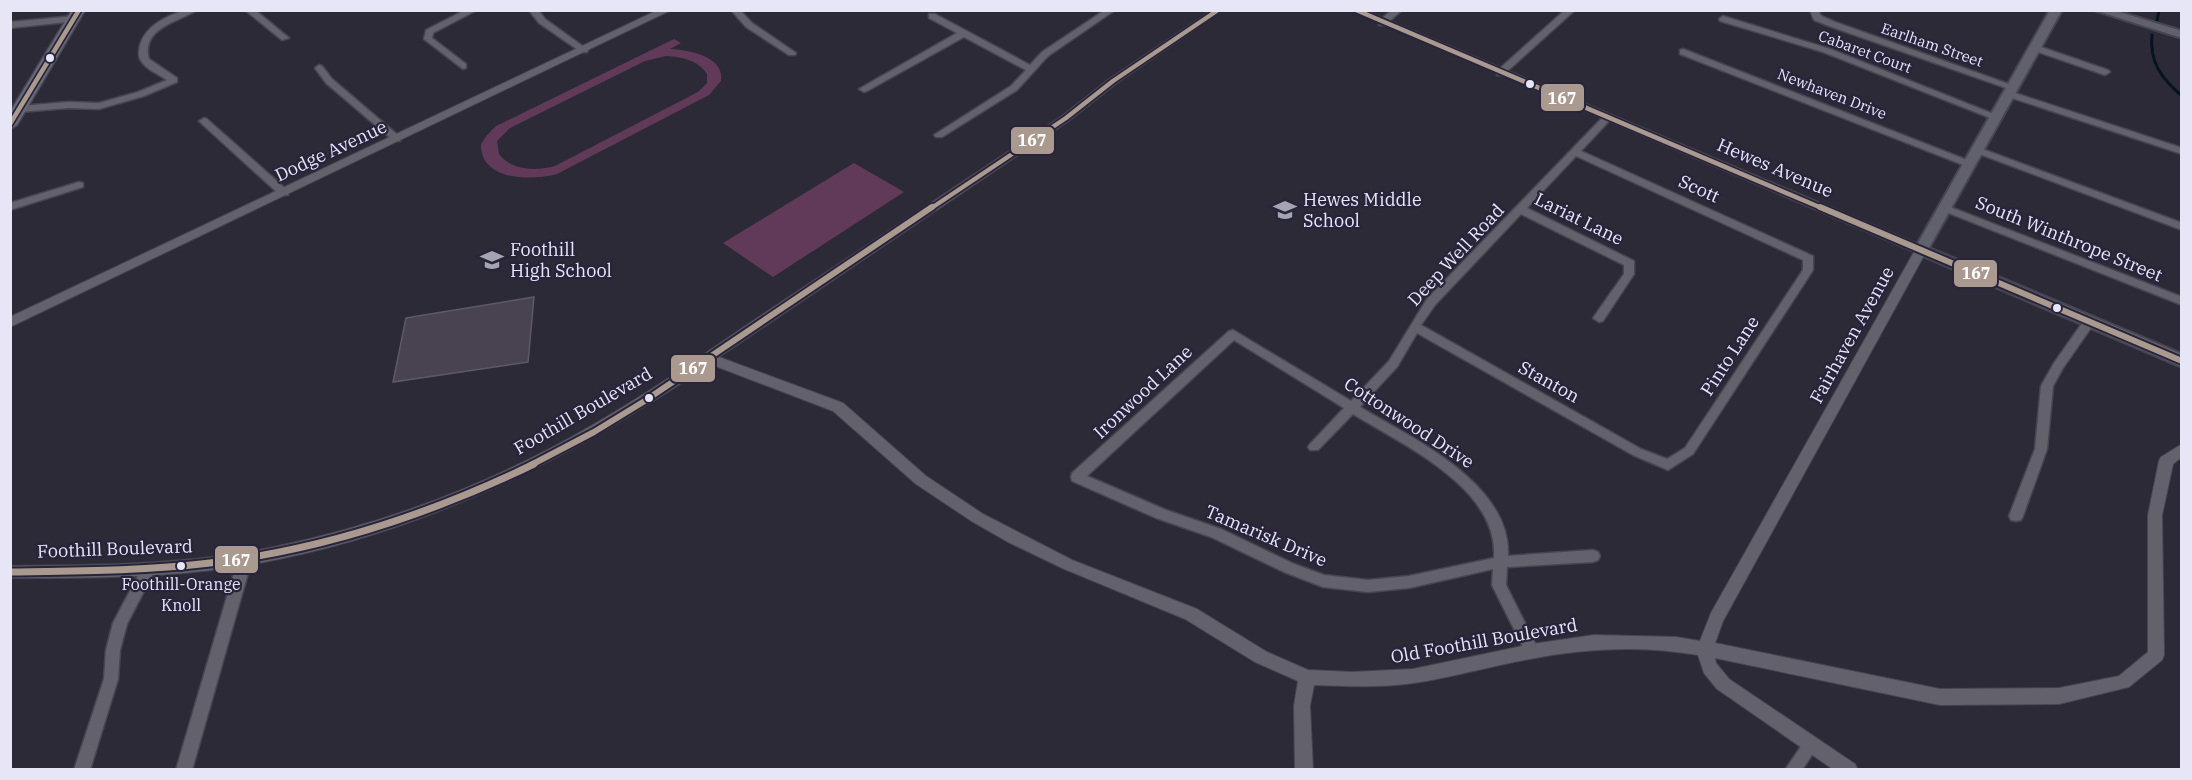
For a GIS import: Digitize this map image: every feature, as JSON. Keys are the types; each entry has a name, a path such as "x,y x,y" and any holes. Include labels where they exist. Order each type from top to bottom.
{"main road":[{"name":"Fairhaven Avenue","path":"1921,250 2055,10"},
{"path":"2099,10 2181,35"},
{"path":"10,125 15,109 77,15"},
{"name":"Hewes Avenue","path":"1921,250 2181,361"}],"street":[{"path":"15,109 68,105 99,106 141,94 174,80 146,61 143,55 146,39 154,28 193,10"},
{"path":"249,10 285,38"},
{"path":"463,66 428,39 429,32 438,25 473,10"},
{"path":"532,10 542,21 584,50"},
{"name":"Dodge Avenue","path":"10,323 667,10"},
{"path":"735,10 749,25 792,53"},
{"path":"939,135 1014,88 1054,47 1111,10"},
{"name":"Foothill Boulevard","path":"10,572 148,570 245,559 303,547 361,531 428,509 485,486 570,445 708,358 1056,124 1113,81 1219,10"},
{"name":"Hewes Avenue","path":"1355,10 1921,250"},
{"path":"1382,22 1398,10"},
{"path":"1500,73 1571,10"},
{"name":"Earlham Street","path":"1814,10 1817,18 1832,24 2181,151"},
{"path":"10,25 77,15"},
{"path":"932,16 1031,69"},
{"name":"Cabaret Court","path":"1723,19 1759,27 1996,117"},
{"path":"864,89 964,33"},
{"path":"2035,48 2105,72"},
{"name":"Newhaven Drive","path":"1683,52 1969,164"},
{"path":"319,68 329,81 397,139"},
{"name":"Deep Well Road","path":"1314,447 1394,364 1431,302 1607,118"},
{"path":"204,121 284,193"},
{"path":"1977,150 2181,227"},
{"name":"Scott","path":"1575,152 1809,258"},
{"path":"10,207 79,185"},
{"name":"South Winthrope Street","path":"1944,208 2181,301"},
{"name":"Lariat Lane","path":"1520,209 1630,264 1629,274 1599,318"},
{"name":"Fairhaven Avenue","path":"1705,649 1717,618 1921,250"},
{"name":"Pinto Lane","path":"1668,465 1689,451 1808,270 1809,258"},
{"path":"2016,516 2041,449 2048,386 2058,366 2089,322"},
{"name":"Stanton","path":"1415,327 1637,452 1668,465"},
{"name":"Cottonwood Drive","path":"1233,334 1440,462 1468,483 1488,506 1498,525 1501,541 1499,585 1532,651"},
{"name":"Ironwood Lane","path":"1077,477 1233,334"},
{"name":"Old Foothill Boulevard","path":"708,358 838,407 921,480 1004,533 1040,552 1191,614 1279,666 1307,676 1352,680 1413,676 1532,651 1594,642 1623,642 1676,644 1705,649 1940,697 2060,696 2123,682 2156,655 2155,515 2166,460 2181,449"},
{"name":"Tamarisk Drive","path":"1077,477 1161,514 1216,533 1289,568 1323,581 1368,586 1409,582 1500,562 1593,556"},
{"path":"183,770 245,559"},
{"path":"82,770 111,679 113,650 120,623 148,570"},
{"path":"1705,649 1706,663 1723,684 1849,770"},
{"path":"1304,770 1302,706 1307,676"},
{"path":"1794,770 1810,744"}],"shaded area":[{"path":"674,39 681,43 670,49 704,56 711,60 721,72 721,81 709,95 557,174 534,177 509,176 489,165 483,156 481,144 496,126","holes":["666,56 684,58 699,65 707,74 707,83 698,92 555,166 540,169 517,167 504,160 499,154 497,141 510,128 645,61"]},
{"path":"854,163 904,192 773,277 723,243"}],"building":[{"path":"534,297 528,362 393,382 406,318"}],"waterway":[{"path":"2157,21 2159,10"},
{"path":"2152,35 2153,54 2158,69 2168,83 2182,96"}],"transit line":[{"name":"167","path":"10,124 79,10"},
{"name":"167","path":"10,572 176,567 275,553 399,519 479,489 518,471 594,432 667,386 1066,118 1113,81 1218,10"},
{"name":"167","path":"1356,10 2182,361"}],"place":[{"name":"Hewes Middle School","path":"1285,210"},
{"name":"Foothill High School","path":"492,260"},
{"name":"Foothill-Orange Knoll","path":"181,566"}]}
